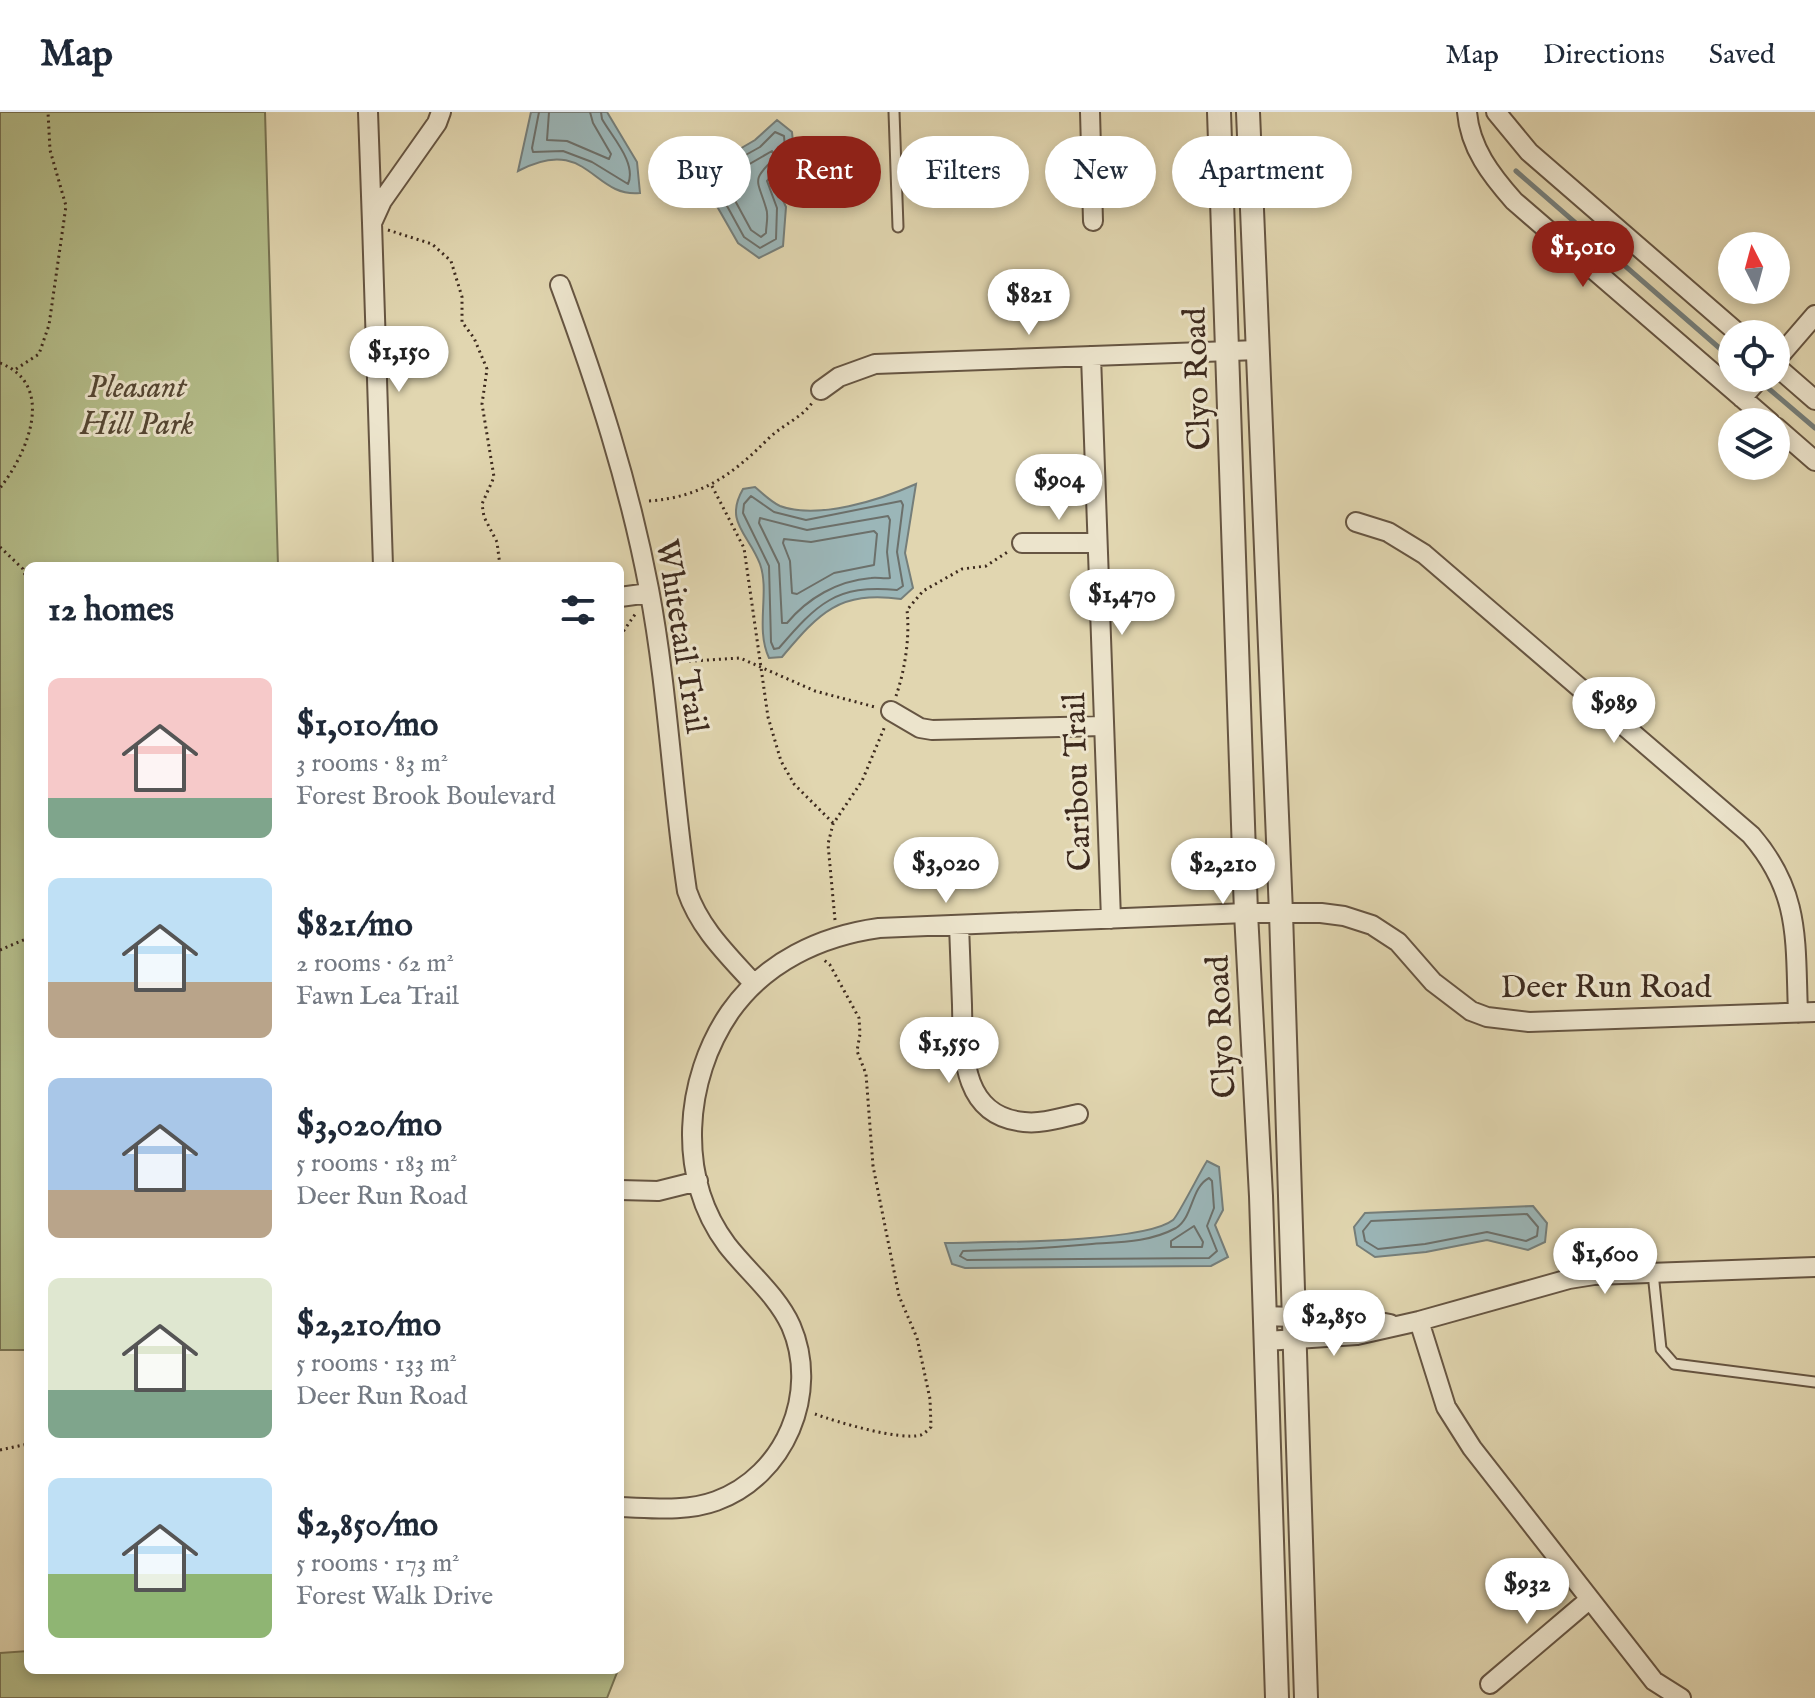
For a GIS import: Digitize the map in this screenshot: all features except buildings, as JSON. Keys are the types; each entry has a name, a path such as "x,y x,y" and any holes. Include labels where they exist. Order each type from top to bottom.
{"street":[{"path":"368,112 383,562"},
{"path":"372,223 382,201 437,123 441,112"},
{"path":"1090,112 1093,221"},
{"name":"Clyo Road","path":"1219,112 1246,913 1261,1180 1277,1698"},
{"name":"Clyo Road","path":"1248,112 1281,913 1306,1698"},
{"path":"1467,112 1480,157 1514,201 1754,408"},
{"path":"1496,112 1529,152 1723,320"},
{"name":"Whitetail Trail","path":"560,285 596,383 630,501 659,661 687,891 692,907 708,933 754,984"},
{"path":"1790,344 1815,315"},
{"path":"821,390 839,377 875,364 1258,350"},
{"name":"Caribou Trail","path":"1091,356 1111,919"},
{"path":"1790,378 1815,400"},
{"path":"1742,398 1747,392"},
{"path":"1790,439 1815,461"},
{"path":"1356,522 1388,532 1424,554 1751,835 1776,869 1790,901 1806,1012"},
{"path":"1022,543 1097,543"},
{"path":"624,596 649,593"},
{"path":"891,711 920,728 932,730 1104,726"},
{"name":"Deer Run Road","path":"624,1507 695,1507 732,1494 750,1483 779,1452 790,1433 798,1407 801,1368 791,1327 781,1307 725,1242 711,1217 698,1181 691,1123 696,1086 719,1028 754,984 809,946 836,936 879,928 1246,913 1344,916 1372,925 1398,942 1452,998 1487,1017 1529,1022 1806,1012"},
{"path":"959,925 963,1058 975,1092 996,1113 1008,1119 1043,1122 1078,1114"},
{"path":"624,1190 658,1191 698,1181"},
{"path":"1265,1341 1357,1335 1569,1279 1815,1267"},
{"path":"1264,1316 1364,1319 1397,1326"},
{"path":"1419,1321 1446,1407 1472,1448 1654,1681 1681,1698"},
{"path":"1490,1684 1590,1599"}],"lane":[{"path":"894,112 898,227"},
{"path":"1653,1273 1661,1349 1674,1364 1815,1382"}],"path":[{"path":"16,369 39,354 49,325 66,206 50,150 48,112"},
{"path":"372,223 401,236 432,244 451,261 462,297 462,322 474,338 487,369 482,404 494,477 482,504 484,517 497,542 500,562"},
{"path":"0,363 16,369 30,391 34,418 15,469 0,488"},
{"path":"630,501 653,501 712,486 759,451 769,437 804,414 821,390"},
{"path":"712,486 744,548 768,717 781,761 794,784 833,824"},
{"path":"836,936 828,844 833,824 862,781 891,711 901,681 909,627 907,610 923,591 962,569 986,566 1022,543"},
{"path":"0,547 24,572"},
{"path":"659,661 697,663 740,658 763,671 781,675 815,691 891,711"},
{"path":"0,950 24,940"},
{"path":"798,1407 833,1420 895,1435 921,1435 931,1427 930,1399 917,1338 899,1296 873,1166 866,1074 857,1051 859,1018 830,965 809,946"},
{"path":"0,1450 24,1445"}],"green space":[{"name":"Pleasant Hill Park","path":"0,112 265,112 278,562 24,562 24,1350 0,1350"},
{"path":"24,1651 24,1674 616,1674 607,1698 0,1698 0,1653"}],"water":[{"path":"531,112 607,112 637,162 640,193 624,192 575,163 560,160 541,162 518,171"},
{"path":"777,120 792,132 792,136 767,136 767,208 786,208 783,246 759,258 738,243 718,208 751,208 751,142"},
{"path":"916,484 905,553 913,588 901,599 862,598 832,608 808,628 782,657 769,658 763,635 763,575 737,519 738,500 743,489 755,487 780,506 812,511 867,502"},
{"path":"1207,1161 1219,1167 1223,1210 1215,1225 1228,1257 1211,1266 965,1268 952,1264 945,1243 1064,1240 1157,1228 1176,1217"},
{"path":"1533,1206 1547,1223 1545,1242 1528,1250 1487,1240 1426,1252 1375,1257 1357,1245 1354,1227 1365,1213"}],"waterway":[{"path":"1516,171 1718,347"},
{"path":"1773,392 1815,428"}]}
